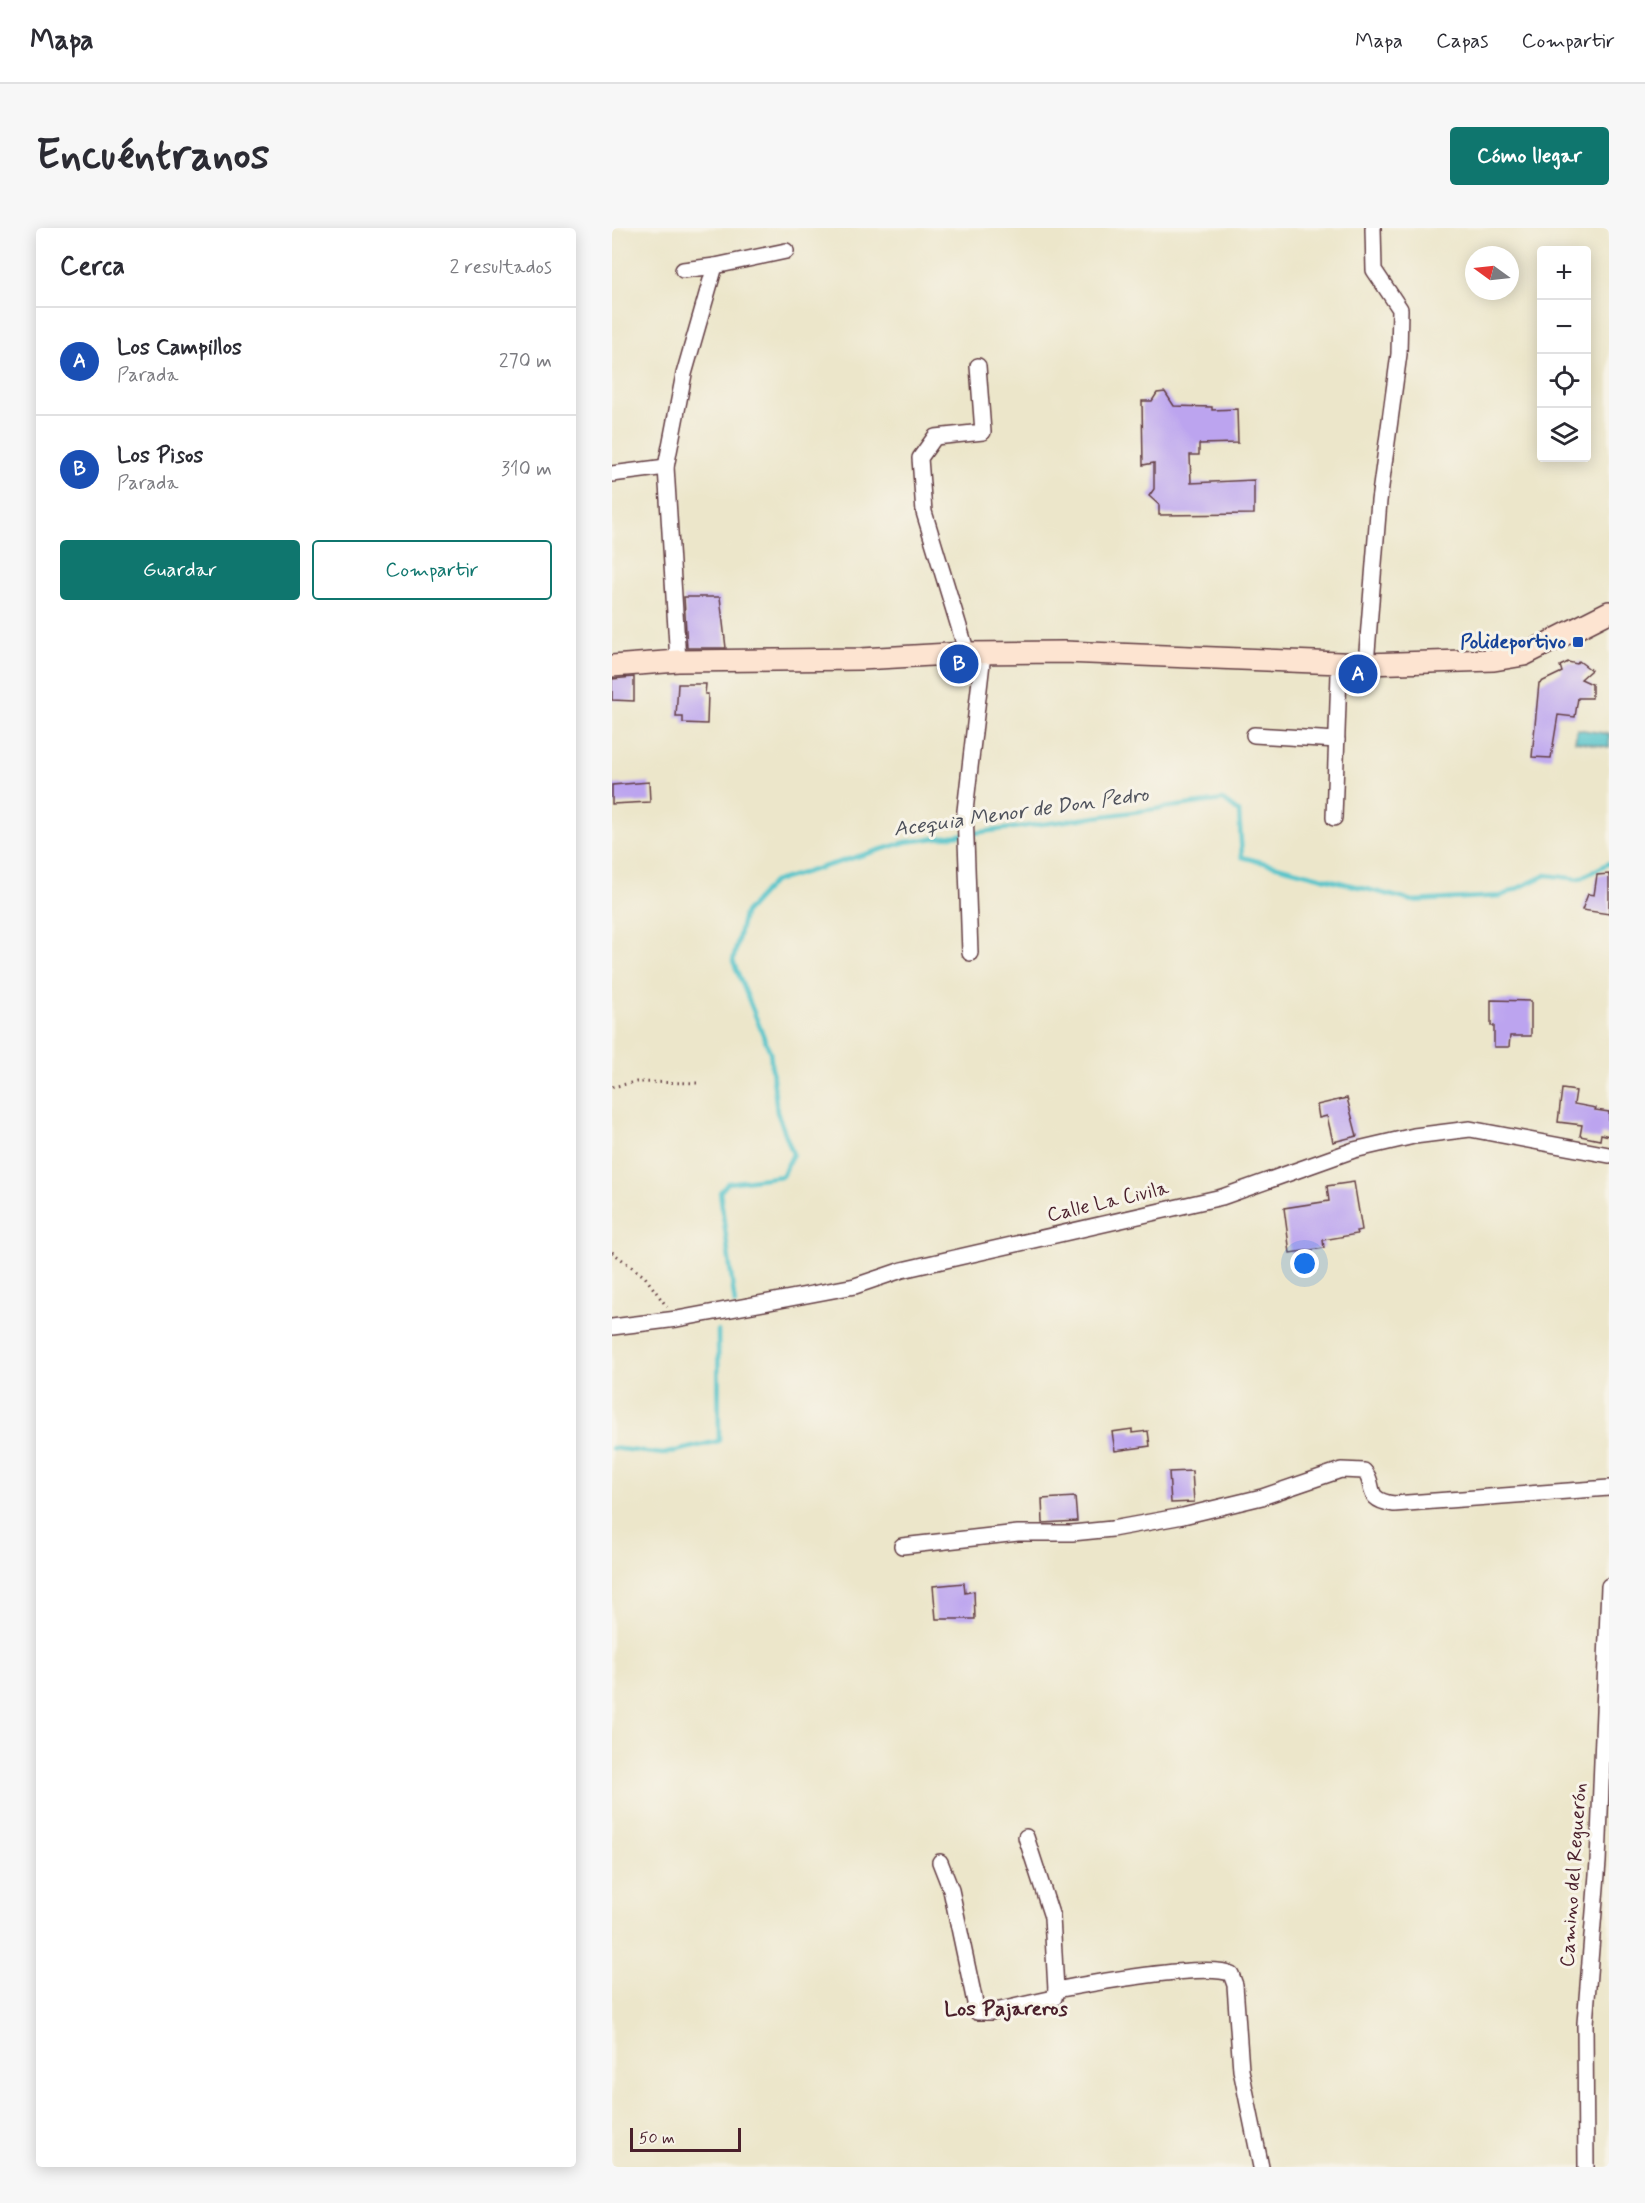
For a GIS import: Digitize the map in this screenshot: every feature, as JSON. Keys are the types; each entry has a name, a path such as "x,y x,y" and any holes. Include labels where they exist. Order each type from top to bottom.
{"main road":[{"path":"612,666 678,661 861,659 975,653 1064,652 1366,664 1494,660 1524,655 1609,612"}],"street":[{"path":"1366,664 1379,501 1398,354 1400,309 1374,270 1373,228"},
{"path":"683,270 715,266 786,251"},
{"path":"678,661 666,466 684,374 715,266"},
{"path":"970,953 965,811 975,653 924,512 920,458 934,437 983,432 978,366"},
{"path":"612,474 666,466"},
{"path":"1334,818 1339,674 1337,663"},
{"path":"1254,735 1337,740"},
{"name":"Calle La Civila","path":"612,1327 677,1319 855,1286 902,1270 1222,1197 1354,1150 1414,1136 1470,1129 1609,1155"},
{"path":"902,1546 1018,1533 1072,1533 1112,1529 1183,1516 1262,1497 1346,1469 1364,1471 1368,1474 1368,1482 1373,1495 1379,1500 1394,1504 1609,1488"},
{"name":"Camino del Reguerón","path":"1586,2167 1585,2023 1598,1862 1609,1586"},
{"path":"940,1862 951,1890 977,2012 992,2012 1054,1998 1056,1990 1052,1917 1026,1837"},
{"path":"1056,1990 1164,1974 1220,1971 1231,1974 1235,1985 1241,2070 1261,2167"}],"path":[{"path":"612,1087 636,1082 700,1083"},
{"path":"612,1252 645,1277 677,1319"}],"water":[{"path":"1577,729 1609,734 1609,747 1575,741"}],"building":[{"path":"1165,392 1174,406 1212,407 1212,410 1237,409 1238,443 1199,444 1199,455 1190,455 1191,483 1254,480 1254,514 1159,515 1159,505 1149,496 1154,489 1154,463 1143,465 1142,401 1152,401 1157,393"},
{"path":"684,597 720,597 726,648 687,648"},
{"path":"1579,661 1591,670 1581,679 1592,684 1592,698 1578,698 1575,717 1558,715 1551,758 1532,757 1539,683 1562,672 1560,666 1568,662 1577,664"},
{"path":"634,677 634,701 612,700 612,679"},
{"path":"678,684 706,684 707,724 683,723 683,717 676,717"},
{"path":"649,782 650,802 612,804 612,785"},
{"path":"1609,874 1609,914 1582,910 1588,894 1594,895 1597,875"},
{"path":"1491,1000 1531,1001 1531,1036 1510,1036 1509,1047 1494,1047"},
{"path":"1562,1089 1576,1091 1574,1104 1609,1112 1609,1136 1601,1134 1600,1140 1580,1136 1582,1125 1558,1122"},
{"path":"1347,1098 1357,1136 1333,1142 1327,1116 1319,1118 1317,1105"},
{"path":"1354,1182 1362,1230 1356,1231 1357,1234 1323,1240 1324,1248 1290,1253 1284,1208 1329,1201 1327,1186"},
{"path":"1132,1429 1132,1433 1148,1431 1150,1446 1115,1451 1112,1432"},
{"path":"1192,1471 1194,1502 1171,1503 1169,1472"},
{"path":"1075,1497 1077,1521 1043,1523 1042,1499"},
{"path":"964,1583 965,1593 974,1591 975,1619 936,1619 933,1586"}],"waterway":[{"name":"Acequia Menor de Don Pedro","path":"735,1304 720,1192 728,1183 782,1176 793,1154 777,1112 770,1052 733,961 744,914 773,882 906,842 1223,800 1239,812 1242,857 1413,901 1501,896 1546,875 1579,879 1609,863"},
{"name":"Acequia Menor de Don Pedro","path":"612,1448 663,1454 719,1441 718,1331"}],"place":[{"name":"Polideportivo","path":"1578,642"},
{"name":"Los Pisos","path":"959,664"},
{"name":"Los Campillos","path":"1358,674"}],"district":[{"name":"Los Pajareros","path":"1006,2009"}]}
